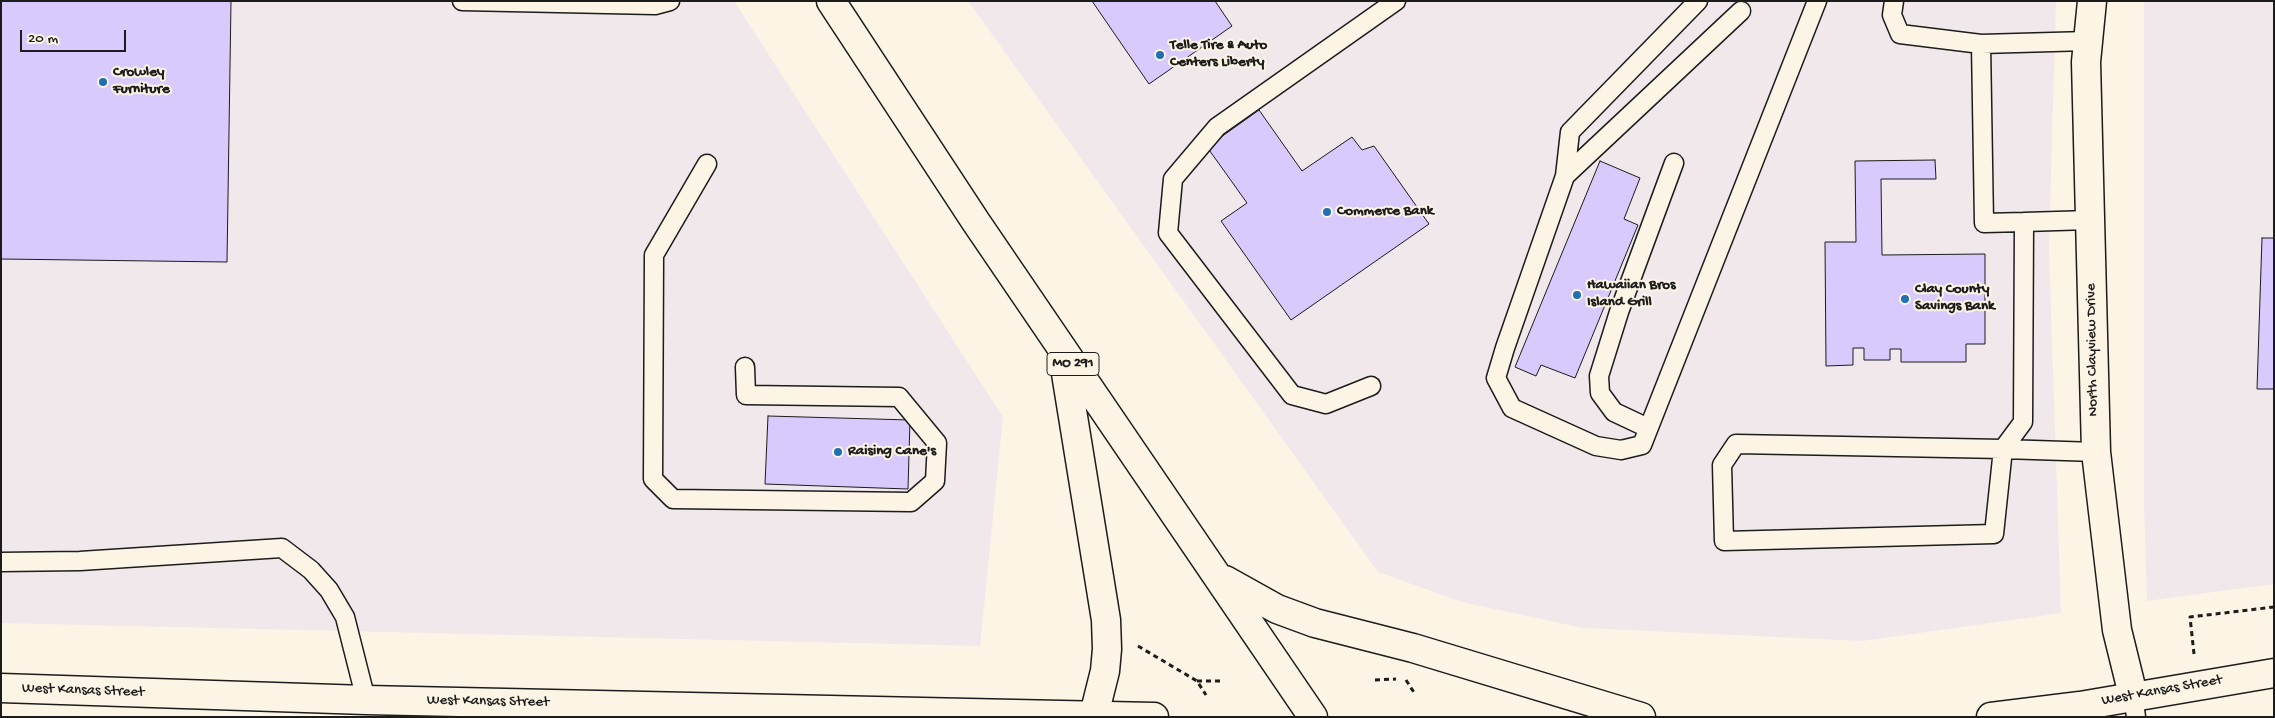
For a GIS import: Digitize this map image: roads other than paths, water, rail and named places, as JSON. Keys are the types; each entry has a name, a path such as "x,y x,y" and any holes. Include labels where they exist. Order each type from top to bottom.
{"main road":[{"name":"MO 291","path":"831,1 976,222 1313,717"},
{"name":"North Clayview Drive","path":"2092,1 2086,62 2096,452 2117,630 2134,706"},
{"path":"1062,346 1106,620 1107,649 1105,671 1094,715"},
{"path":"1218,576 1277,609 1315,623 1413,648 1640,717"},
{"name":"West Kansas Street","path":"1991,717 2080,706 2134,706 2274,672"},
{"name":"West Kansas Street","path":"1,688 366,700 1154,717"}],"lane":[{"path":"462,1 655,5 670,1"},
{"path":"1371,386 1326,404 1292,394 1168,233 1172,179 1217,127 1396,1"},
{"path":"1698,1 1570,132 1565,176 1496,378 1512,408 1596,446 1621,450 1642,445 1817,1"},
{"path":"1894,1 1892,15 1900,34 1981,44 2088,41"},
{"path":"1565,176 1741,11"},
{"path":"1981,44 1984,223 2090,220"},
{"path":"1648,428 1614,412 1600,393 1599,376 1674,163"},
{"path":"707,164 654,255 653,478 673,499 881,502 911,502 935,481 937,443 899,398 746,394 745,367"},
{"path":"2024,222 2023,422 2003,449 1994,534 1724,541 1722,465 1736,444 2003,449 2096,452"},
{"path":"1,562 80,561 282,548 311,570 329,590 345,617 366,700"}],"place":[{"name":"Telle Tire & Auto Centers Liberty","path":"1160,55"},
{"name":"Crowley Furniture","path":"103,82"},
{"name":"Commerce Bank","path":"1327,212"},
{"name":"Hawaiian Bros Island Grill","path":"1577,295"},
{"name":"Clay County Savings Bank","path":"1905,299"},
{"name":"Raising Cane's","path":"838,452"}]}
